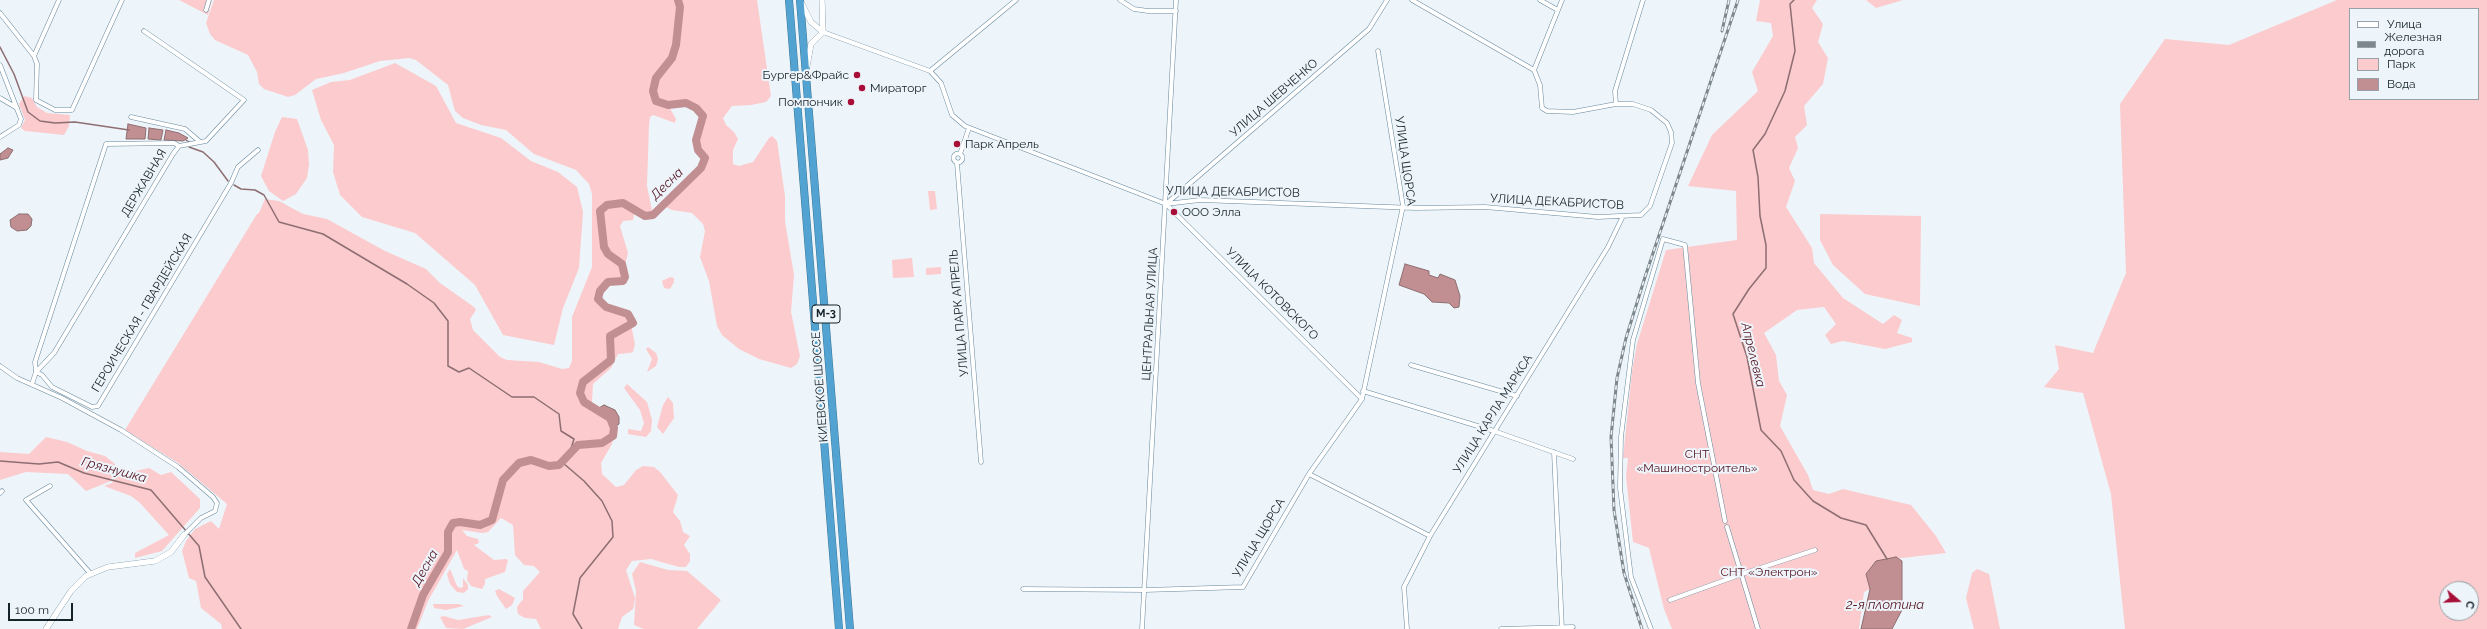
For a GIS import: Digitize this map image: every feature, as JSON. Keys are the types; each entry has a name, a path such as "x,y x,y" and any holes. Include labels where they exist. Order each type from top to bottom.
{"highway":[{"name":"КИЕВСКОЕ ШОССЕ","path":"789,0 839,629"},
{"name":"КИЕВСКОЕ ШОССЕ","path":"800,0 807,72 850,629"}],"street":[{"path":"34,56 59,0"},
{"path":"0,13 34,56 36,64 36,100 55,110 72,110 122,0"},
{"path":"206,10 209,0"},
{"path":"800,0 808,18 823,32 930,71 1016,0"},
{"path":"807,72 811,44 823,32 822,0"},
{"path":"1120,0 1134,9 1148,11 1176,11"},
{"name":"ЦЕНТРАЛЬНАЯ УЛИЦА","path":"1142,629 1176,0"},
{"name":"УЛИЦА ШЕВЧЕНКО","path":"1166,204 1369,29 1387,0"},
{"path":"1412,0 1534,70 1540,85 1542,108 1547,111 1573,112 1616,104 1616,91 1643,0"},
{"path":"1540,0 1556,9"},
{"path":"1534,70 1556,9 1562,0"},
{"path":"815,26 821,26 823,22"},
{"name":"ДЕРЖАВНАЯ","path":"32,384 36,372 54,353 179,146 199,141 206,141 242,105 244,100 144,31"},
{"name":"УЛИЦА ЩОРСА","path":"1023,589 1144,590 1243,587 1309,474 1362,399 1404,206 1378,51"},
{"path":"0,65 21,119 19,126 0,137"},
{"name":"УЛИЦА ДЕКАБРИСТОВ","path":"930,71 941,83 954,118 969,128 1166,204 1200,200 1485,207 1598,217 1641,215 1650,206 1672,143 1671,132 1667,123 1651,110 1633,104 1616,104"},
{"path":"0,98 18,108"},
{"path":"131,117 185,129 199,141"},
{"name":"УЛИЦА ПАРК АПРЕЛЬ","path":"969,128 960,154 954,158 957,163 981,462"},
{"path":"36,372 35,362 106,144 174,144 179,146"},
{"name":"ГЕРОИЧЕСКАЯ - ГВАРДЕЙСКАЯ","path":"36,372 42,375 52,387 92,407 98,406 231,183 238,167 258,150"},
{"name":"УЛИЦА КОТОВСКОГО","path":"1166,204 1362,399"},
{"name":"УЛИЦА КАРЛА МАРКСА","path":"1407,629 1404,588 1430,536 1608,247 1623,216"},
{"path":"1651,629 1631,577 1620,488 1621,437 1633,340 1663,239 1685,245 1698,383 1725,521"},
{"path":"1411,365 1517,396"},
{"path":"0,366 17,378 62,398 121,430 178,467 213,497 217,503 215,511 192,525 171,552 154,561 108,567 90,573 71,591 46,629"},
{"path":"1364,391 1494,431 1573,459"},
{"path":"1554,452 1562,628"},
{"path":"1309,474 1430,536"},
{"path":"50,486 26,500 90,573"},
{"path":"1727,527 1758,629"},
{"path":"1670,600 1815,550"},
{"path":"1501,629 1573,627"}],"green space":[{"path":"179,0 212,0 208,15"},
{"path":"214,0 757,0 771,96 766,102 751,105 732,106 723,118 726,125 734,132 738,139 733,150 733,164 739,166 753,162 769,138 772,136 777,141 785,196 785,221 794,275 791,312 800,356 797,364 791,368 759,359 739,349 722,335 717,326 709,281 700,257 705,231 703,224 692,213 672,210 662,205 701,168 705,158 698,150 696,140 702,116 696,108 686,103 668,105 676,119 675,123 653,115 650,117 647,186 653,215 645,216 635,211 633,220 623,221 620,226 628,253 624,269 624,279 608,282 598,296 601,303 606,307 628,314 632,318 631,325 635,344 633,352 618,354 611,368 593,384 592,402 590,405 610,418 614,428 612,444 601,463 602,474 616,487 624,485 636,470 643,466 654,467 660,472 678,495 673,512 680,521 683,532 690,536 684,545 690,554 690,561 686,567 679,567 651,559 632,561 626,570 635,598 634,606 633,609 622,617 618,629 541,629 536,619 525,618 518,614 517,607 523,599 523,591 540,572 534,566 524,565 515,555 513,525 501,518 488,532 482,533 462,530 467,536 478,539 479,543 474,545 494,560 508,560 505,572 485,579 485,584 482,589 471,586 467,580 468,571 464,569 457,550 428,601 417,629 222,629 221,624 201,608 196,581 189,578 182,551 186,541 195,529 211,521 219,529 227,504 178,463 125,430 259,213 265,199 279,201 303,214 327,219 385,251 426,269 440,283 474,307 476,310 470,319 473,330 500,357 507,360 539,362 562,369 569,368 572,361 572,317 592,267 592,194 589,184 576,170 534,154 506,130 481,125 463,118 455,111 448,85 416,60 409,58 380,61 344,73 316,79 295,95 288,97 264,89 259,84 257,72 248,55 215,40 210,34 206,23"},
{"path":"1760,0 1817,0 1812,8 1823,24 1818,42 1828,58 1823,84 1804,106 1807,125 1795,137 1798,148 1789,168 1795,181 1786,207 1812,248 1814,263 1843,298 1883,324 1894,315 1902,320 1897,333 1912,338 1912,342 1885,349 1843,341 1831,344 1825,335 1836,324 1824,307 1797,310 1764,333 1776,355 1779,381 1787,395 1780,426 1808,475 1813,490 1829,494 1843,489 1911,505 1936,536 1946,553 1876,561 1866,574 1870,589 1864,592 1859,629 1672,629 1664,609 1649,548 1633,542 1626,477 1628,458 1623,458 1632,371 1637,344 1666,250 1737,240 1736,191 1688,186 1712,135 1758,91 1752,72 1773,36 1771,23 1756,21"},
{"path":"1866,0 1903,0 1876,8"},
{"path":"2337,0 2487,0 2487,629 2125,629 2111,494 2083,393 2044,387 2059,369 2055,345 2093,353 2126,273 2120,104 2165,39 2229,45"},
{"path":"395,63 436,86 456,123 501,138 531,161 558,172 577,187 583,212 579,268 563,308 554,345 503,335 475,285 415,233 362,217 340,195 333,172 334,145 321,120 312,90 331,82 350,80"},
{"path":"24,96 32,98 37,107 47,113 70,115 69,126 64,135 25,131 21,128 25,120 19,104"},
{"path":"282,117 297,119 308,150 309,164 307,178 296,194 283,201 269,191 261,176 275,132"},
{"path":"928,191 935,191 937,209 930,210"},
{"path":"1820,214 1921,216 1920,306 1865,294 1833,265 1820,240"},
{"path":"912,258 914,277 893,278 892,260"},
{"path":"941,267 941,274 926,275 926,268"},
{"path":"670,277 674,278 674,282 670,289 664,288 662,281"},
{"path":"648,347 656,353 658,359 656,366 647,372 652,359 646,349"},
{"path":"627,384 647,402 652,420 651,431 646,437 628,434 628,429 641,431 644,423 640,410 624,388"},
{"path":"668,397 673,403 674,418 663,434 657,427 663,405"},
{"path":"46,437 67,442 87,451 105,456 115,464 111,481 86,491 68,474 26,472 0,480 0,452 29,454"},
{"path":"149,468 161,475 171,472 200,499 200,508 162,551 135,558 135,553 169,535 140,503 131,496 104,486 112,483 117,471 135,471"},
{"path":"640,562 668,570 687,571 721,600 697,629 644,629 634,625 636,591 632,574"},
{"path":"450,569 457,586 460,588 463,587 463,578 468,585 468,589 464,593 457,592 450,584 447,574"},
{"path":"1977,569 1989,574 2000,629 1974,629 1966,598 1972,573"},
{"path":"499,589 515,598 512,605 506,609 495,591"},
{"path":"433,604 459,604 464,606 446,610 434,608"},
{"path":"489,615 492,617 463,629 446,628 440,617 444,616 458,620"}],"water":[{"path":"128,124 146,128 145,139 126,139"},
{"path":"149,128 163,130 161,140 148,139"},
{"path":"166,130 179,133 188,138 183,141 164,140"},
{"path":"8,148 13,150 8,158 0,160 0,154"},
{"path":"19,214 28,214 32,219 31,226 27,230 17,231 11,227 10,220"},
{"path":"1405,264 1429,271 1429,275 1438,278 1440,274 1455,280 1460,296 1459,307 1454,308 1449,303 1432,302 1424,294 1399,285"},
{"path":"604,405 615,410 619,417 619,424 614,428 610,418 597,409"},
{"name":"2-я плотина","path":"1896,557 1902,561 1902,610 1892,629 1861,629 1870,589 1866,574 1876,561"}],"waterway":[{"name":"Десна","path":"411,629 423,595 448,552 448,532 453,523 460,522 480,525 492,520 503,480 519,463 531,460 549,466 559,465 578,445 602,443 613,436 614,428 610,418 584,402 580,393 583,382 611,360 610,336 633,323 628,314 606,307 598,299 600,291 608,282 623,281 625,277 622,264 608,254 604,247 600,211 607,205 623,203 645,216 653,215 701,168 705,158 698,150 696,140 703,116 696,108 686,103 668,105 656,101 653,91 656,78 672,58 676,45 680,7 678,0"},
{"name":"Апрелевка","path":"1794,0 1790,4 1795,51 1785,91 1765,134 1753,150 1758,177 1760,216 1766,245 1766,268 1749,289 1733,314 1747,357 1761,430 1781,451 1794,480 1813,501 1841,518 1866,525 1887,559"},
{"path":"0,47 14,74 28,112 40,121 55,123 75,122 129,130"},
{"path":"189,147 203,152 214,162 228,181"},
{"path":"234,185 241,189 255,190 264,195 279,222 323,234 407,284 434,303 448,321 448,366 459,372 469,368 512,397 534,397 559,414 561,431 574,439 570,452"},
{"name":"Грязнушка","path":"0,461 39,464 58,462 84,473 151,490 199,546 205,577 241,629"},
{"path":"563,463 584,481 602,501 612,521 613,537 580,578 573,614 582,629"}],"railway":[{"path":"1722,31 1729,0"},
{"path":"1642,629 1624,573 1614,510 1611,437 1617,378 1626,338 1645,277 1738,0"}],"place":[{"name":"Бургер&Фрайс","path":"857,75"},
{"name":"Мираторг","path":"862,88"},
{"name":"Помпончик","path":"851,102"},
{"name":"Парк Апрель","path":"957,144"},
{"name":"ООО Элла","path":"1174,212"}],"park label":[{"name":"СНТ «Машиностроитель»","path":"1697,461"},
{"name":"СНТ «Электрон»","path":"1769,572"}]}
